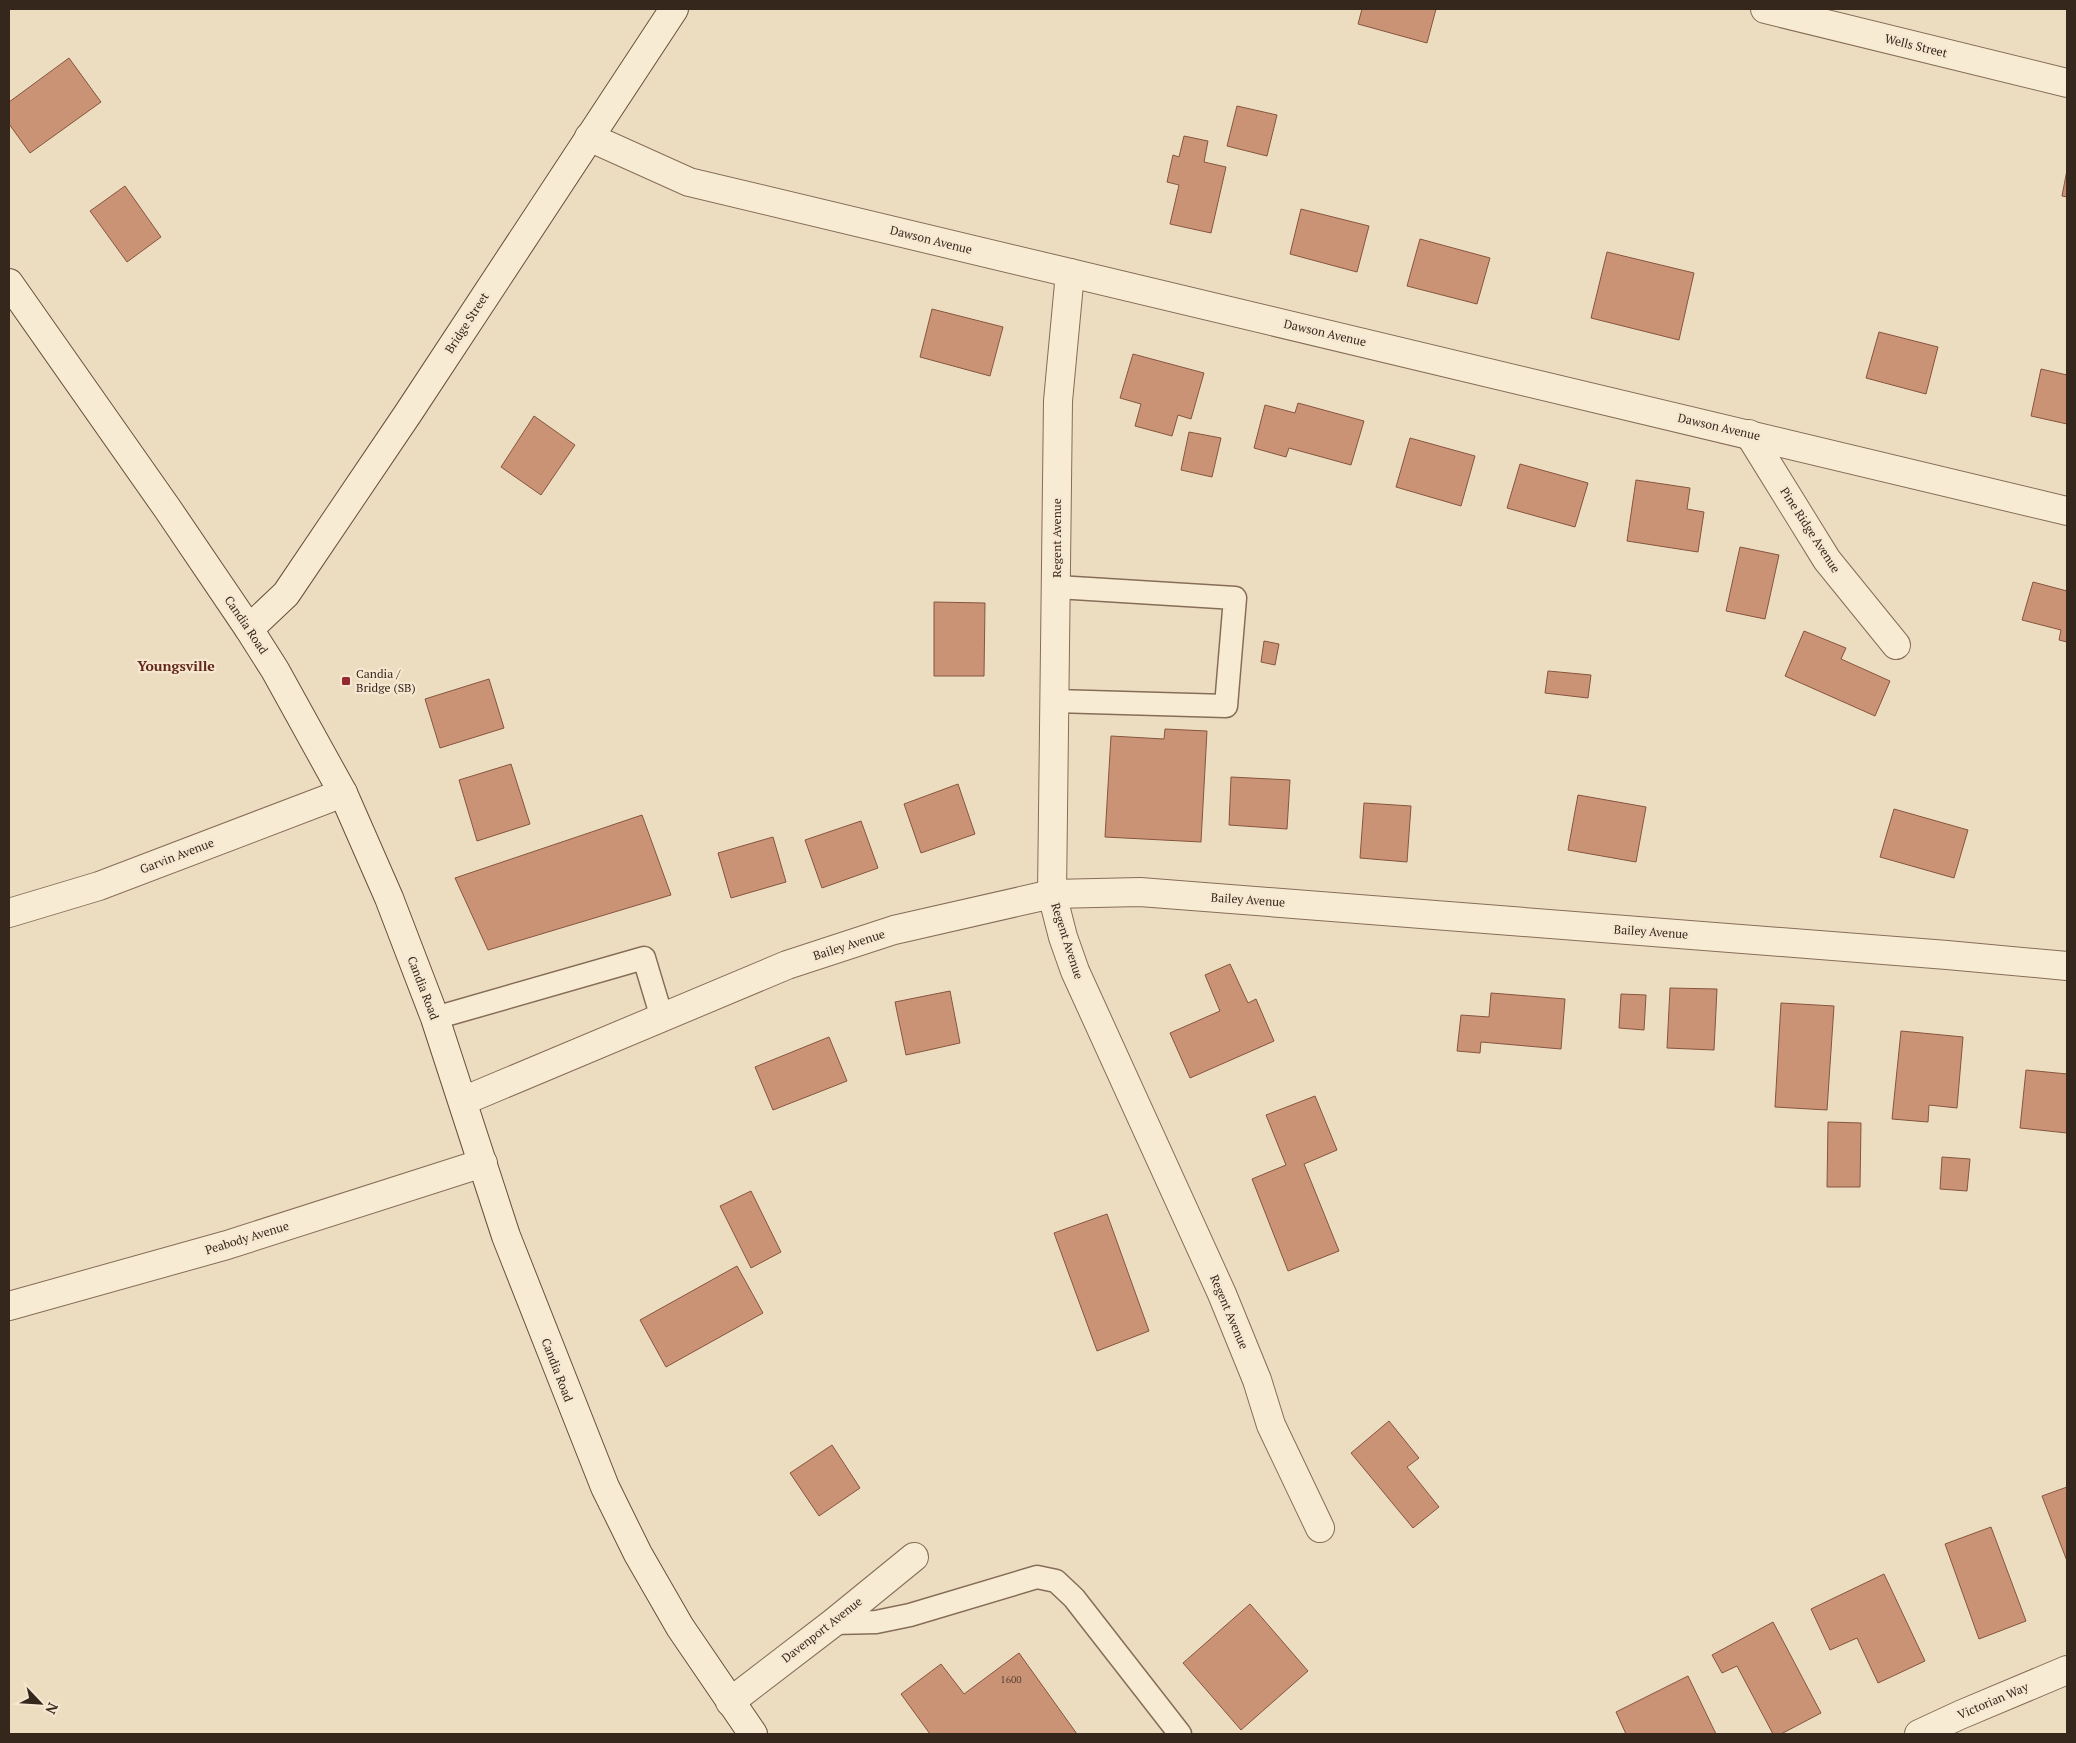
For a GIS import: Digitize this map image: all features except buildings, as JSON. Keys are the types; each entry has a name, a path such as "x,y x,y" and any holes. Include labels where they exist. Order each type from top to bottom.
{"street":[{"name":"Bridge Street","path":"249,629 286,594 409,412 674,9"},
{"name":"Wells Street","path":"1765,9 2067,83"},
{"name":"Dawson Avenue","path":"589,137 690,182 2067,511"},
{"name":"Regent Avenue","path":"1070,274 1058,401 1052,894 1063,937 1075,971 1222,1294 1257,1380 1271,1425 1320,1528"},
{"name":"Candia Road","path":"9,284 167,508 276,670 343,793 389,898 435,1018 506,1236 605,1487 638,1554 680,1627 753,1734"},
{"name":"Pine Ridge Avenue","path":"1749,434 1827,560 1896,645"},
{"name":"Garvin Avenue","path":"9,913 99,886 343,793"},
{"name":"Bailey Avenue","path":"463,1101 787,965 894,930 1052,894 1140,892 1947,954 2067,966"},
{"name":"Peabody Avenue","path":"9,1306 227,1245 483,1163"},
{"name":"Davenport Avenue","path":"730,1702 833,1623 914,1557"},
{"name":"Victorian Way","path":"1919,1734 2067,1670"}],"lane":[{"path":"1055,701 1226,706 1235,598 1057,587"},
{"path":"435,1018 644,958 662,1018"},
{"path":"833,1623 885,1620 1037,1577 1056,1582 1074,1598 1180,1734"}],"place":[{"name":"Candia / Bridge (SB)","path":"346,681"}],"district":[{"name":"Youngsville","path":"176,666"}]}
